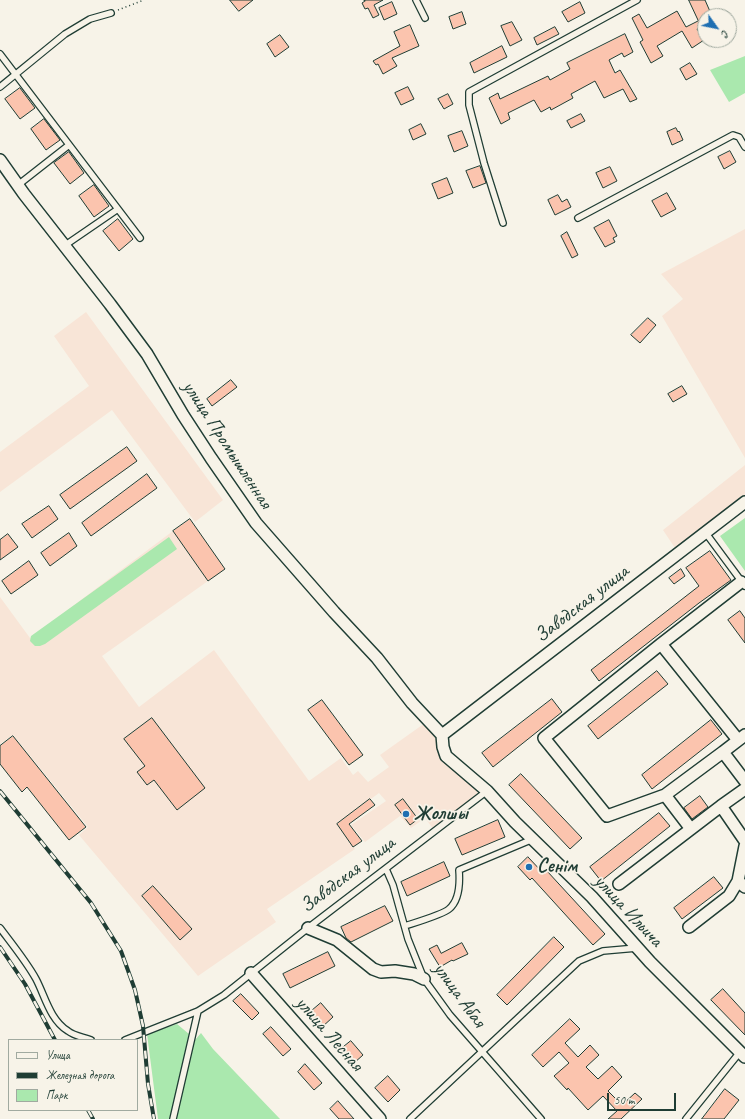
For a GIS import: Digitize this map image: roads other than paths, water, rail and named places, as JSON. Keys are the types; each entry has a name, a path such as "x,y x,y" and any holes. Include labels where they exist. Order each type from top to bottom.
{"street":[{"name":"улица Промышленная","path":"0,160 147,354 211,458 256,523 334,612 377,658 412,703 442,735"},
{"name":"Заводская улица","path":"442,735 745,502"},
{"path":"661,644 742,738 665,794 607,816 544,738 661,644 743,584"},
{"name":"улица Ильича","path":"442,735 443,747 446,756 487,791 592,897 637,948 743,1054"},
{"path":"723,752 745,781"},
{"path":"619,884 745,789"},
{"path":"665,794 691,829"},
{"path":"721,806 745,840"},
{"path":"689,927 742,884 745,846"},
{"path":"308,928 337,940 373,969 381,972 395,971 414,974 424,979"},
{"name":"улица Лесная","path":"251,973 380,1119"}],"lane":[{"path":"416,0 425,18"},
{"path":"503,223 470,112 469,92 637,0"},
{"path":"0,87 65,34 90,19 111,13"},
{"path":"0,54 140,238"},
{"path":"578,218 733,135 739,137 745,147"},
{"path":"18,185 69,145"},
{"path":"64,246 118,209"},
{"path":"705,532 743,584"},
{"name":"Заводская улица","path":"128,1039 198,1011 224,995 308,928 487,791"},
{"path":"405,926 449,910 455,902 458,892 460,882 459,870 533,839"},
{"name":"улица Абая","path":"386,869 393,885 408,939 424,979 450,1016 541,1119"},
{"path":"0,928 32,972 50,1011 61,1025 68,1032 88,1039"},
{"path":"410,1119 579,961 603,952 637,948"},
{"path":"173,1119 198,1011"},
{"path":"686,1119 743,1054"}],"railway":[{"path":"0,791 91,903 121,951 135,990 143,1026 148,1084 154,1119"},
{"path":"0,947 25,984 54,1039"},
{"path":"89,1111 93,1119"}],"place":[{"name":"Жолшы","path":"406,814"},
{"name":"Сенiм","path":"529,867"}]}
